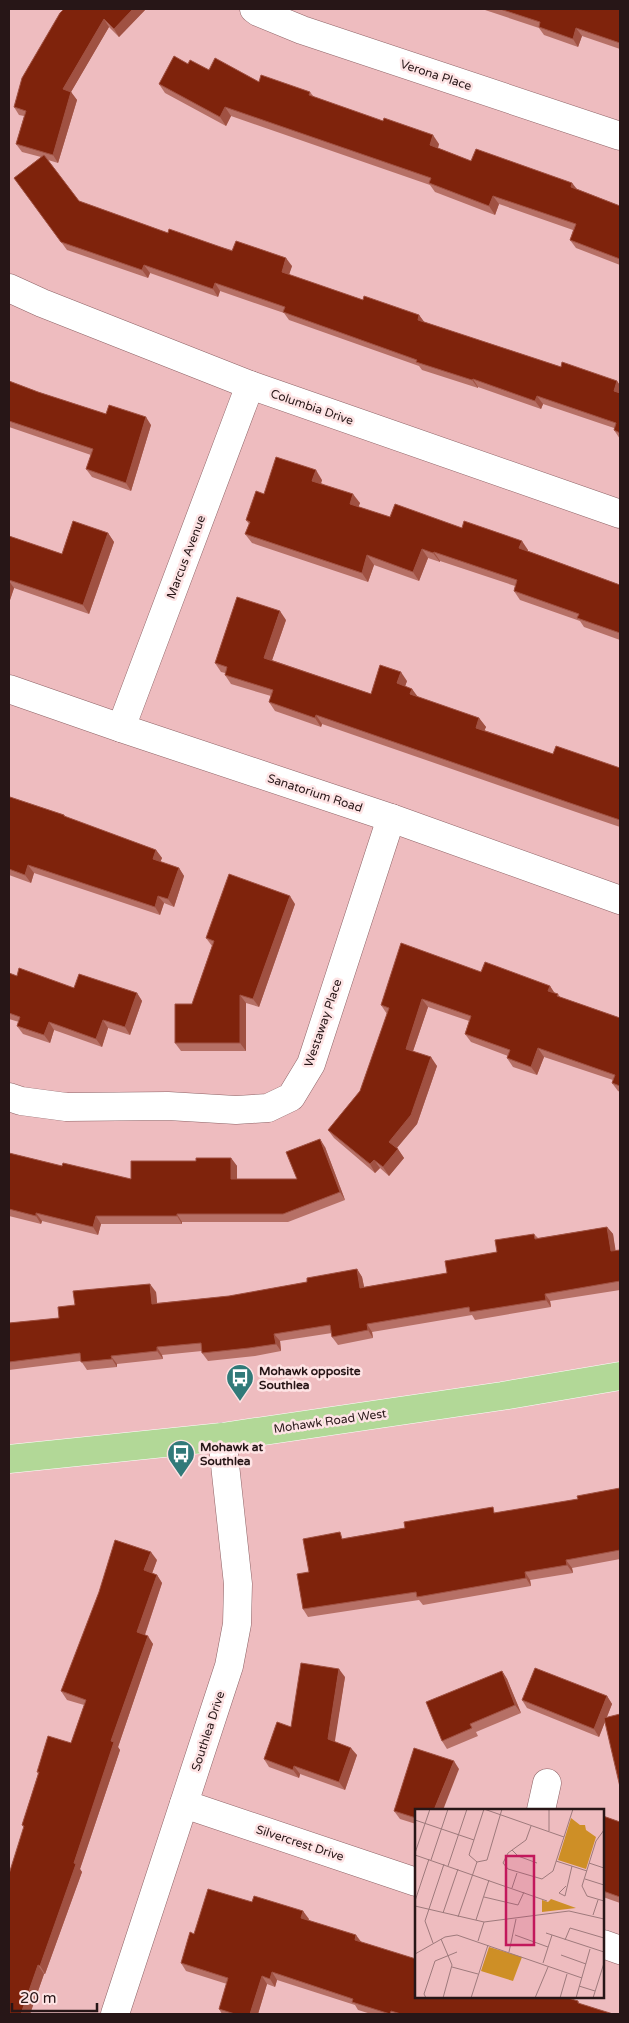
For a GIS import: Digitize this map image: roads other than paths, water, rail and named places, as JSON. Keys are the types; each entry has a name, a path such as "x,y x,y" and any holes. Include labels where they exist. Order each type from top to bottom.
{"main road":[{"name":"Mohawk Road West","path":"9,1459 222,1437 502,1396 620,1376"}],"street":[{"name":"Verona Place","path":"254,9 302,30 620,136"},
{"name":"Columbia Drive","path":"9,288 42,303 250,385 620,514"},
{"name":"Marcus Avenue","path":"121,728 250,385"},
{"name":"Sanatorium Road","path":"9,689 391,818 620,900"},
{"name":"Westaway Place","path":"9,1097 20,1101 66,1107 168,1106 236,1110 268,1108 291,1097 311,1064 391,818"},
{"name":"Southlea Drive","path":"115,2014 229,1666 237,1624 238,1584 222,1437"},
{"path":"542,1809 547,1783"},
{"name":"Silvercrest Drive","path":"184,1804 415,1882"},
{"path":"604,1944 620,1950"}],"place":[{"name":"Mohawk opposite Southlea","path":"240,1402"},
{"name":"Mohawk at Southlea","path":"181,1478"}]}
